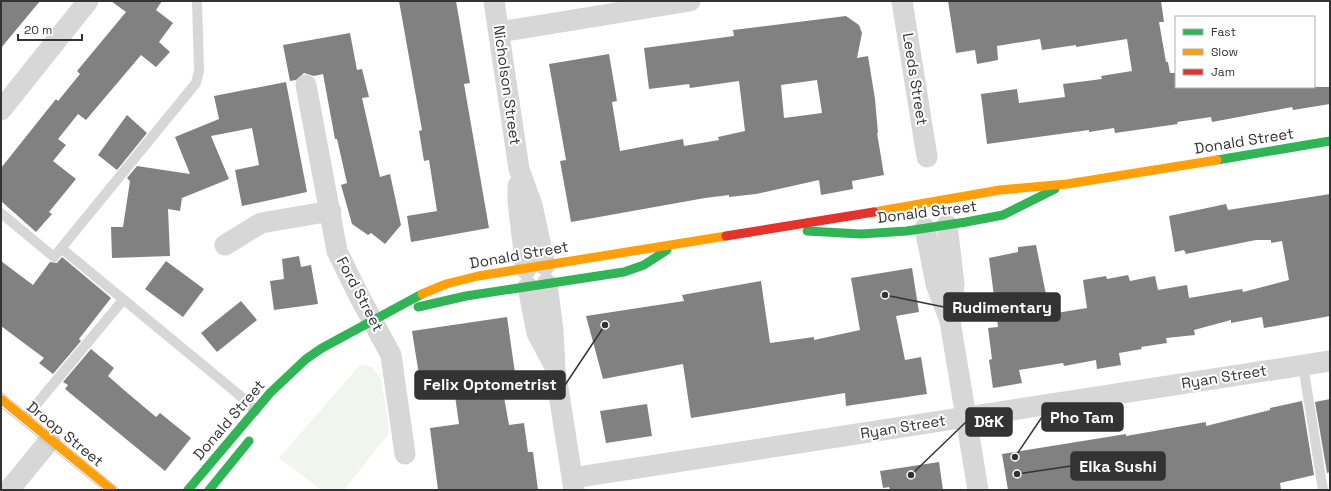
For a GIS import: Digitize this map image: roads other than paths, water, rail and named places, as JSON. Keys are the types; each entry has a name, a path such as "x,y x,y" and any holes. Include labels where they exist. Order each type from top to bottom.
{"street":[{"path":"1,110 88,1"},
{"name":"Nicholson Street","path":"494,1 519,169 518,202 553,330 555,369 573,484"},
{"path":"499,32 690,1"},
{"name":"Leeds Street","path":"902,1 927,157"},
{"name":"Ford Street","path":"306,85 335,243 340,259 375,319 391,355 405,454"},
{"name":"Donald Street","path":"375,319 537,276 673,246 1008,189 1067,184 1330,141"},
{"name":"Donald Street","path":"783,228 854,235 935,220 1004,215 1067,184"},
{"path":"933,201 935,220 954,284 950,321 978,490"},
{"path":"225,245 261,223 330,211"},
{"name":"Donald Street","path":"188,490 288,375 306,359 322,348 423,293 446,284 478,276 537,276 624,272 644,265 673,246"},
{"name":"Donald Street","path":"328,355 354,331"},
{"name":"Ryan Street","path":"573,484 965,417 1330,361"},
{"name":"Droop Street","path":"1,399 112,490"},
{"name":"Donald Street","path":"209,490 255,434"},
{"path":"9,490 50,440"}],"lane":[{"path":"1,213 54,257 189,94 196,83 199,71 197,1"},
{"path":"61,248 238,394 256,411"},
{"path":"25,418 123,300"},
{"path":"1303,365 1323,490"}],"tram line":[{"path":"1,392 120,490"},
{"path":"1,407 103,490"}],"place":[{"name":"Rudimentary","path":"885,295"},
{"name":"Felix Optometrist","path":"605,325"},
{"name":"Pho Tam","path":"1015,457"},
{"name":"Elka Sushi","path":"1017,474"},
{"name":"D&K","path":"911,475"}]}
